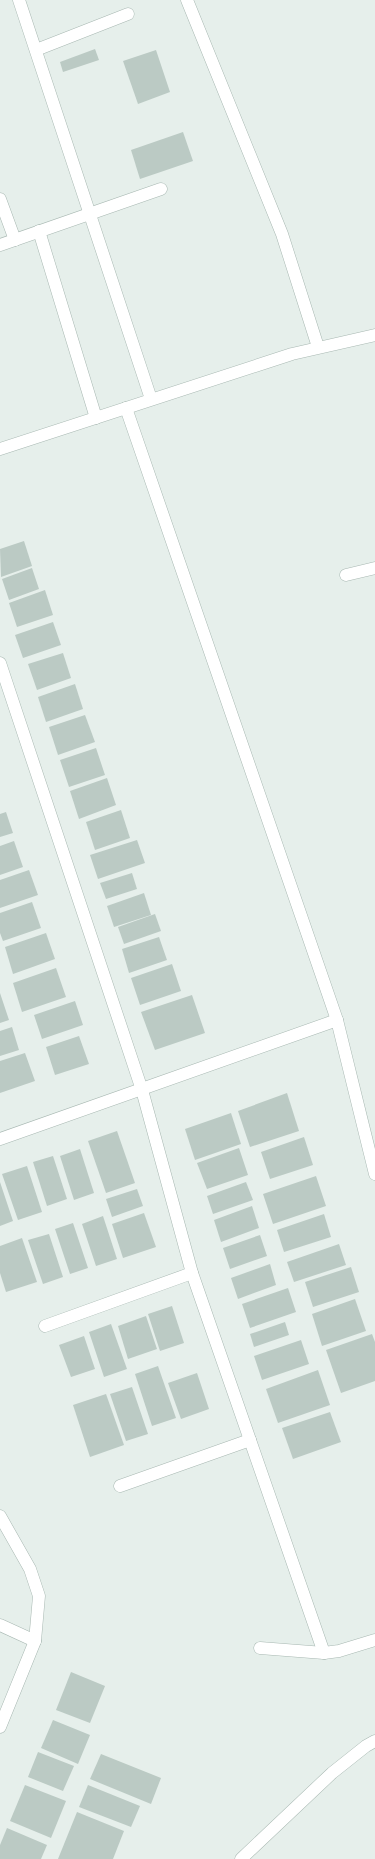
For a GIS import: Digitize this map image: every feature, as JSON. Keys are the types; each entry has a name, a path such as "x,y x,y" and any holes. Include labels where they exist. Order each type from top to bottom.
{"street":[{"path":"19,0 151,400"},
{"path":"186,0 282,234 318,347"},
{"path":"36,50 128,14"},
{"path":"0,245 161,189"},
{"path":"0,199 15,240"},
{"path":"39,232 96,418"},
{"path":"0,449 318,347 334,345 375,335"},
{"path":"126,408 337,1020 375,1174"},
{"path":"346,575 375,568"},
{"path":"0,663 142,1090 192,1273 324,1653"},
{"path":"0,1139 337,1020"},
{"path":"45,1326 192,1273"},
{"path":"120,1486 250,1440"},
{"path":"0,1514 30,1569 39,1596 35,1641 0,1727"},
{"path":"0,1625 35,1641"},
{"path":"260,1648 324,1653 339,1651 375,1640"},
{"path":"241,1859 332,1773 366,1746 375,1741"}],"building":[{"path":"95,49 99,60 63,72 60,62"},
{"path":"156,50 170,92 138,104 123,61"},
{"path":"183,132 193,161 140,179 131,150"},
{"path":"24,541 32,566 1,577 0,549"},
{"path":"32,568 39,589 9,600 2,579"},
{"path":"45,590 53,615 17,627 9,603"},
{"path":"53,622 61,645 23,658 15,635"},
{"path":"63,653 71,678 37,690 28,664"},
{"path":"75,684 83,709 46,722 38,697"},
{"path":"85,715 95,742 58,755 49,727"},
{"path":"96,748 105,775 69,787 60,760"},
{"path":"107,778 116,805 79,819 70,791"},
{"path":"121,810 130,838 95,850 86,822"},
{"path":"6,812 13,833 0,837 0,814"},
{"path":"137,840 145,863 98,879 90,855"},
{"path":"14,841 23,867 0,875 0,846"},
{"path":"29,870 38,895 0,908 0,880"},
{"path":"132,873 137,889 106,899 100,883"},
{"path":"144,893 151,915 114,927 107,906"},
{"path":"32,902 41,928 3,941 0,933 0,913"},
{"path":"155,914 161,931 124,944 118,927"},
{"path":"46,933 55,959 13,974 5,947"},
{"path":"159,937 167,960 129,973 122,949"},
{"path":"172,964 181,991 140,1005 131,978"},
{"path":"56,968 66,997 22,1012 13,983"},
{"path":"0,993 9,1020 0,1023"},
{"path":"192,995 205,1033 155,1050 141,1012"},
{"path":"75,1001 83,1025 42,1039 34,1015"},
{"path":"12,1027 19,1050 0,1056 0,1031"},
{"path":"79,1036 89,1064 55,1075 46,1047"},
{"path":"25,1053 35,1081 0,1093 0,1061"},
{"path":"287,1093 299,1131 250,1147 238,1111"},
{"path":"231,1113 241,1144 195,1160 185,1129"},
{"path":"117,1131 135,1183 106,1193 88,1141"},
{"path":"304,1137 313,1165 270,1179 261,1152"},
{"path":"239,1148 248,1175 207,1189 197,1163"},
{"path":"80,1149 94,1193 74,1200 60,1156"},
{"path":"53,1156 67,1199 47,1206 33,1162"},
{"path":"27,1166 42,1212 18,1220 2,1174"},
{"path":"316,1176 326,1206 273,1224 263,1194"},
{"path":"0,1182 13,1221 0,1226"},
{"path":"246,1182 253,1200 213,1214 207,1196"},
{"path":"137,1189 143,1206 112,1217 106,1199"},
{"path":"252,1206 259,1228 221,1242 214,1220"},
{"path":"144,1213 156,1247 123,1258 112,1224"},
{"path":"324,1214 331,1237 284,1252 277,1230"},
{"path":"103,1216 117,1259 96,1266 82,1224"},
{"path":"73,1223 88,1268 70,1274 55,1229"},
{"path":"49,1234 63,1277 43,1284 28,1240"},
{"path":"260,1235 267,1256 230,1269 223,1248"},
{"path":"22,1238 37,1282 6,1292 0,1273 0,1246"},
{"path":"339,1244 346,1265 294,1282 287,1262"},
{"path":"270,1264 276,1285 238,1299 231,1278"},
{"path":"351,1267 359,1292 313,1307 305,1282"},
{"path":"288,1288 296,1312 250,1328 242,1304"},
{"path":"355,1299 366,1331 322,1346 312,1314"},
{"path":"172,1306 184,1343 160,1351 148,1314"},
{"path":"146,1316 157,1349 128,1359 118,1326"},
{"path":"285,1322 289,1335 254,1347 250,1334"},
{"path":"111,1324 127,1369 104,1377 89,1332"},
{"path":"372,1334 375,1342 375,1381 341,1393 326,1350"},
{"path":"84,1336 95,1369 71,1377 59,1345"},
{"path":"301,1340 309,1364 262,1380 254,1356"},
{"path":"158,1366 176,1418 152,1426 135,1374"},
{"path":"318,1370 330,1405 278,1423 266,1389"},
{"path":"197,1373 209,1409 181,1419 168,1383"},
{"path":"132,1387 148,1434 126,1441 110,1394"},
{"path":"106,1394 124,1445 90,1457 73,1405"},
{"path":"330,1412 341,1442 293,1459 282,1428"},
{"path":"71,1672 105,1686 90,1723 56,1710"},
{"path":"53,1720 90,1735 78,1764 41,1748"},
{"path":"38,1752 74,1766 63,1791 28,1777"},
{"path":"101,1754 161,1778 151,1804 90,1779"},
{"path":"25,1785 66,1801 51,1838 10,1821"},
{"path":"88,1785 140,1806 131,1827 79,1807"},
{"path":"77,1812 124,1831 113,1859 58,1859"},
{"path":"7,1828 47,1845 41,1859 0,1859 0,1845"}]}
